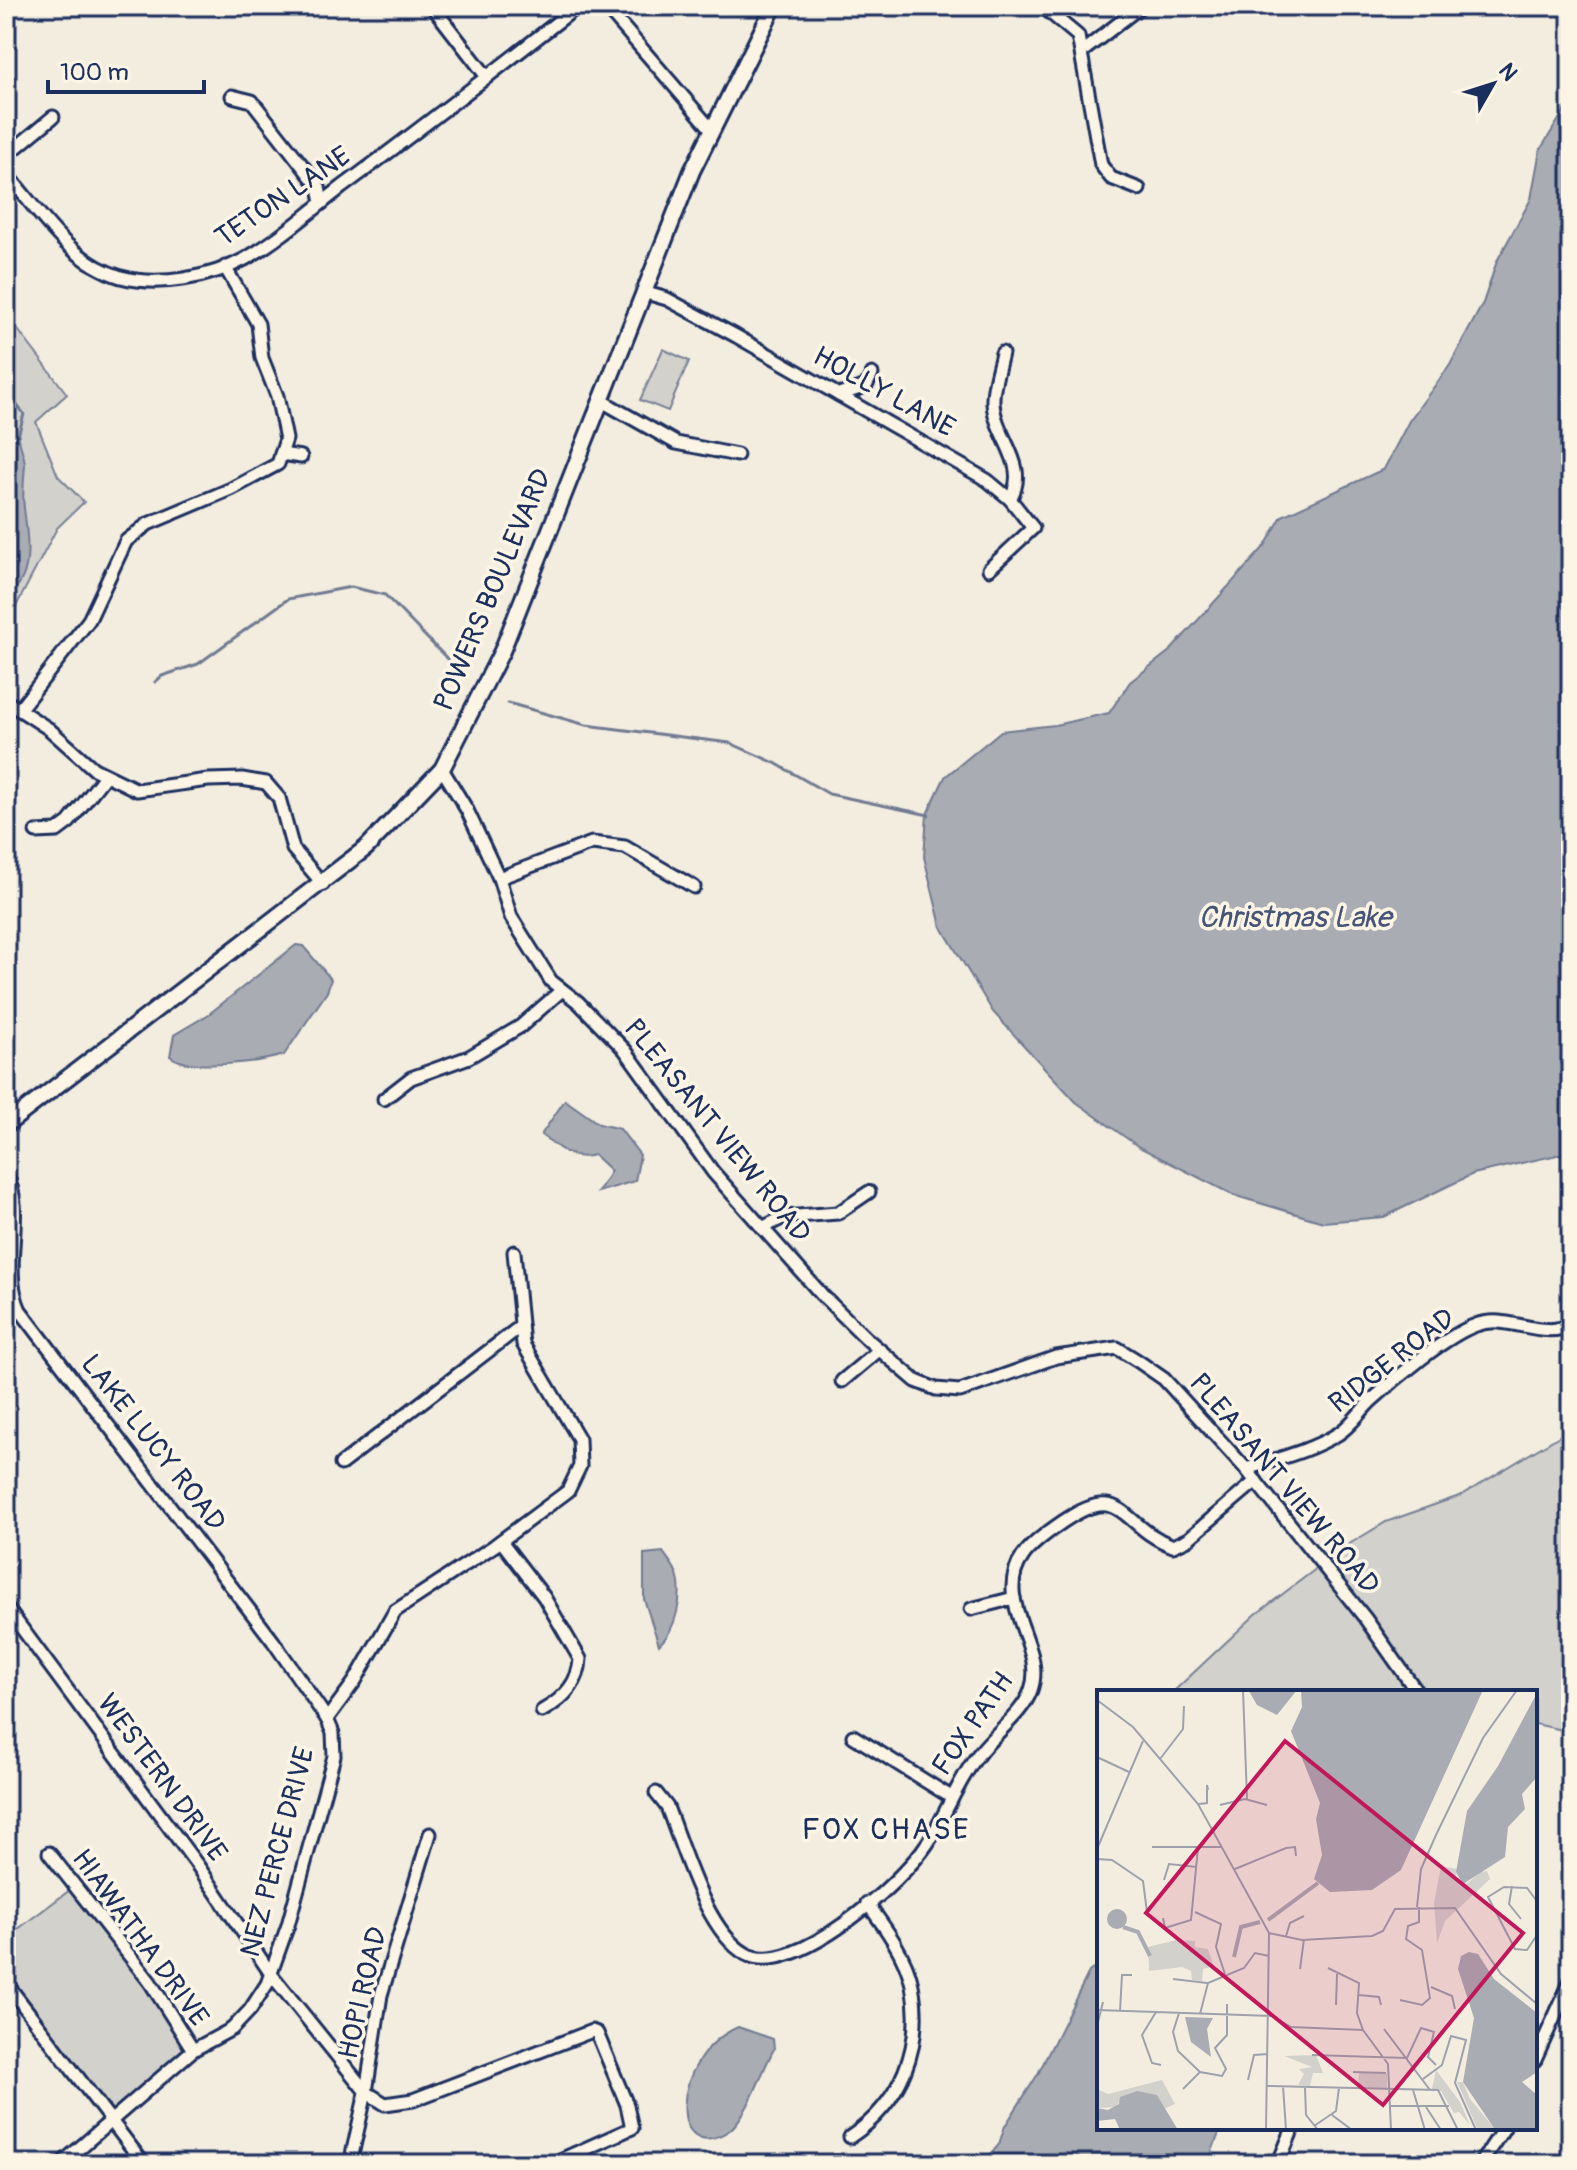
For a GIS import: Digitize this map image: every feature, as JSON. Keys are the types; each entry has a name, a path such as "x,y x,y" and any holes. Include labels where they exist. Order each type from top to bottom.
{"main road":[{"name":"POWERS BOULEVARD","path":"6,1125 323,884 366,848 442,769 502,651 643,292 712,130 774,6"}],"street":[{"path":"432,6 487,77"},
{"name":"TETON LANE","path":"6,173 56,234 86,261 117,276 163,282 225,267 246,258 322,203 578,6"},
{"path":"605,6 712,130"},
{"path":"1042,6 1078,36 1101,165 1111,178 1139,189"},
{"path":"1083,51 1141,6"},
{"path":"232,96 252,101 319,187 322,203"},
{"path":"6,156 53,117"},
{"path":"19,710 89,620 126,541 148,524 260,475 278,464 286,439 277,396 262,358 258,324 225,267"},
{"name":"HOLLY LANE","path":"643,292 667,299 710,322 967,466 1010,499 1033,528 989,569"},
{"path":"1002,353 993,402 1018,469 1016,490 1010,499"},
{"path":"839,395 866,386 872,374"},
{"path":"600,400 676,443 737,455"},
{"path":"281,454 301,457"},
{"path":"6,701 105,776 137,790 208,780 242,779 266,783 283,807 293,849 323,884"},
{"name":"PLEASANT VIEW ROAD","path":"442,769 467,810 499,878 511,917 531,954 551,981 625,1050 713,1172 822,1295 879,1350 916,1381 936,1389 960,1391 1056,1357 1117,1348 1164,1379 1246,1469 1365,1618 1416,1690"},
{"path":"36,832 57,831 69,822 105,776"},
{"path":"499,878 592,843 625,847 694,887"},
{"path":"384,1099 411,1078 469,1057 521,1026 562,990"},
{"name":"LAKE LUCY ROAD","path":"6,1174 12,1196 12,1293 20,1310 273,1641 327,1719"},
{"path":"762,1228 784,1217 838,1213 869,1192"},
{"name":"NEZ PERCE DRIVE","path":"61,2164 193,2050 232,2029 250,2010 271,1974 288,1925 334,1756 333,1733 327,1719 355,1681 395,1611 501,1541 568,1491 580,1466 579,1439 523,1344 514,1252"},
{"name":"RIDGE ROAD","path":"1246,1469 1305,1450 1340,1433 1373,1399 1449,1338 1477,1324 1499,1321 1542,1330 1571,1325"},
{"path":"341,1464 521,1326"},
{"path":"842,1381 879,1350"},
{"name":"FOX PATH","path":"656,1793 667,1807 708,1909 729,1939 747,1954 773,1959 803,1951 896,1882 928,1843 951,1797 978,1754 1031,1692 1035,1671 1014,1598 1013,1583 1022,1556 1089,1505 1102,1503 1115,1507 1155,1539 1173,1546 1188,1539 1256,1481"},
{"path":"501,1541 544,1597 580,1659 575,1681 567,1692 542,1711"},
{"path":"971,1609 1014,1598"},
{"name":"WESTERN DRIVE","path":"6,1607 198,1866 271,1974 366,2092"},
{"path":"853,1736 951,1797"},
{"name":"HOPI ROAD","path":"350,2164 366,2092 381,1995 430,1834"},
{"name":"HIAWATHA DRIVE","path":"49,1853 150,1982 193,2050"},
{"path":"850,2137 882,2110 901,2086 911,2060 912,1985 885,1927 867,1903"},
{"path":"1537,2056 1571,1980"},
{"path":"6,1983 144,2164"},
{"path":"366,2092 385,2104 413,2100 592,2031 597,2033 627,2105 632,2128 551,2164"},
{"path":"1278,2164 1292,2130"},
{"path":"1480,2164 1503,2130"}],"shaded area":[{"path":"6,314 67,394 36,422 58,476 84,502 57,528 11,616 6,614"},
{"path":"663,349 689,361 668,411 640,400"},
{"path":"1571,1429 1571,1732 1537,1724 1537,1690 1175,1690 1255,1615 1346,1546 1386,1522 1462,1495"},
{"path":"74,1887 193,2050 109,2120 6,1983 6,1938"}],"water":[{"name":"Christmas Lake","path":"1571,100 1571,1152 1473,1174 1384,1217 1323,1222 1233,1195 1139,1147 1076,1102 993,1012 941,926 924,857 927,814 945,777 1001,731 1055,725 1109,713 1130,682 1171,650 1265,546 1282,516 1384,469 1409,421 1450,365 1483,303 1497,261 1531,199 1540,150"},
{"path":"18,435 25,461 23,497 27,556 22,579 6,595 6,449"},
{"path":"296,945 303,946 331,979 327,992 284,1055 243,1063 208,1065 179,1061 170,1056 174,1035 209,1014"},
{"path":"565,1100 599,1124 620,1129 640,1155 635,1181 598,1192 611,1171 594,1155 572,1155 541,1135"},
{"path":"663,1552 677,1574 680,1592 674,1622 659,1645 644,1599 644,1554"},
{"path":"1097,1966 1097,2130 1220,2130 1207,2164 983,2164 999,2144 1005,2126 1038,2074 1089,1972"},
{"path":"738,2027 773,2039 774,2049 749,2102 730,2130 710,2138 696,2135 687,2123 684,2105 688,2084 698,2062 715,2042"}],"waterway":[{"path":"6,329 10,346 11,398 24,414 18,436"},
{"path":"155,682 162,676 198,664 288,599 351,587 385,595 465,677"},
{"path":"508,703 586,725 730,743 775,763 829,794 929,815"}],"district":[{"name":"FOX CHASE","path":"886,1829"}]}
